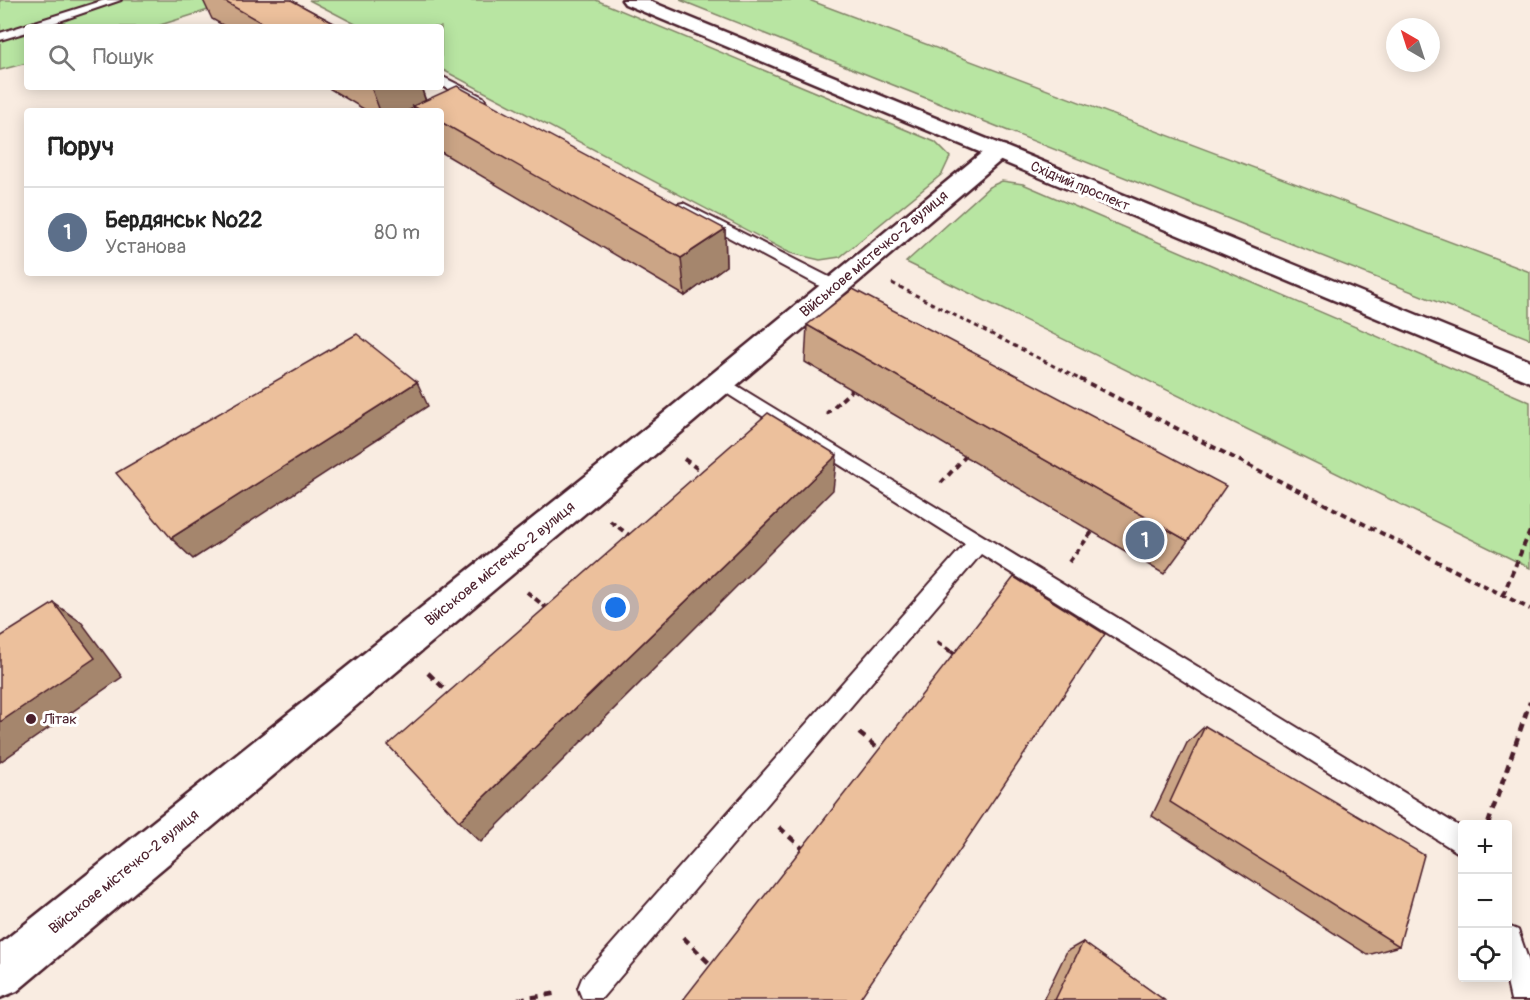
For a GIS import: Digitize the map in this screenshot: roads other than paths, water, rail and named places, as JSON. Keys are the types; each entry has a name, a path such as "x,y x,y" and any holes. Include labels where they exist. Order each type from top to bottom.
{"main road":[{"name":"Східний проспект","path":"631,0 1530,372"},
{"name":"Військове містечко-2 вулиця","path":"0,974 653,439 998,152"}],"lane":[{"path":"40,24 116,0"},
{"path":"0,37 24,29"},
{"path":"444,82 488,105"},
{"path":"674,202 847,277"},
{"path":"721,382 1458,840"},
{"path":"592,988 980,542"},
{"path":"1512,952 1527,998"}],"place":[{"name":"Бердянськ №22","path":"1145,540"},
{"name":"Літак","path":"31,719"}]}
